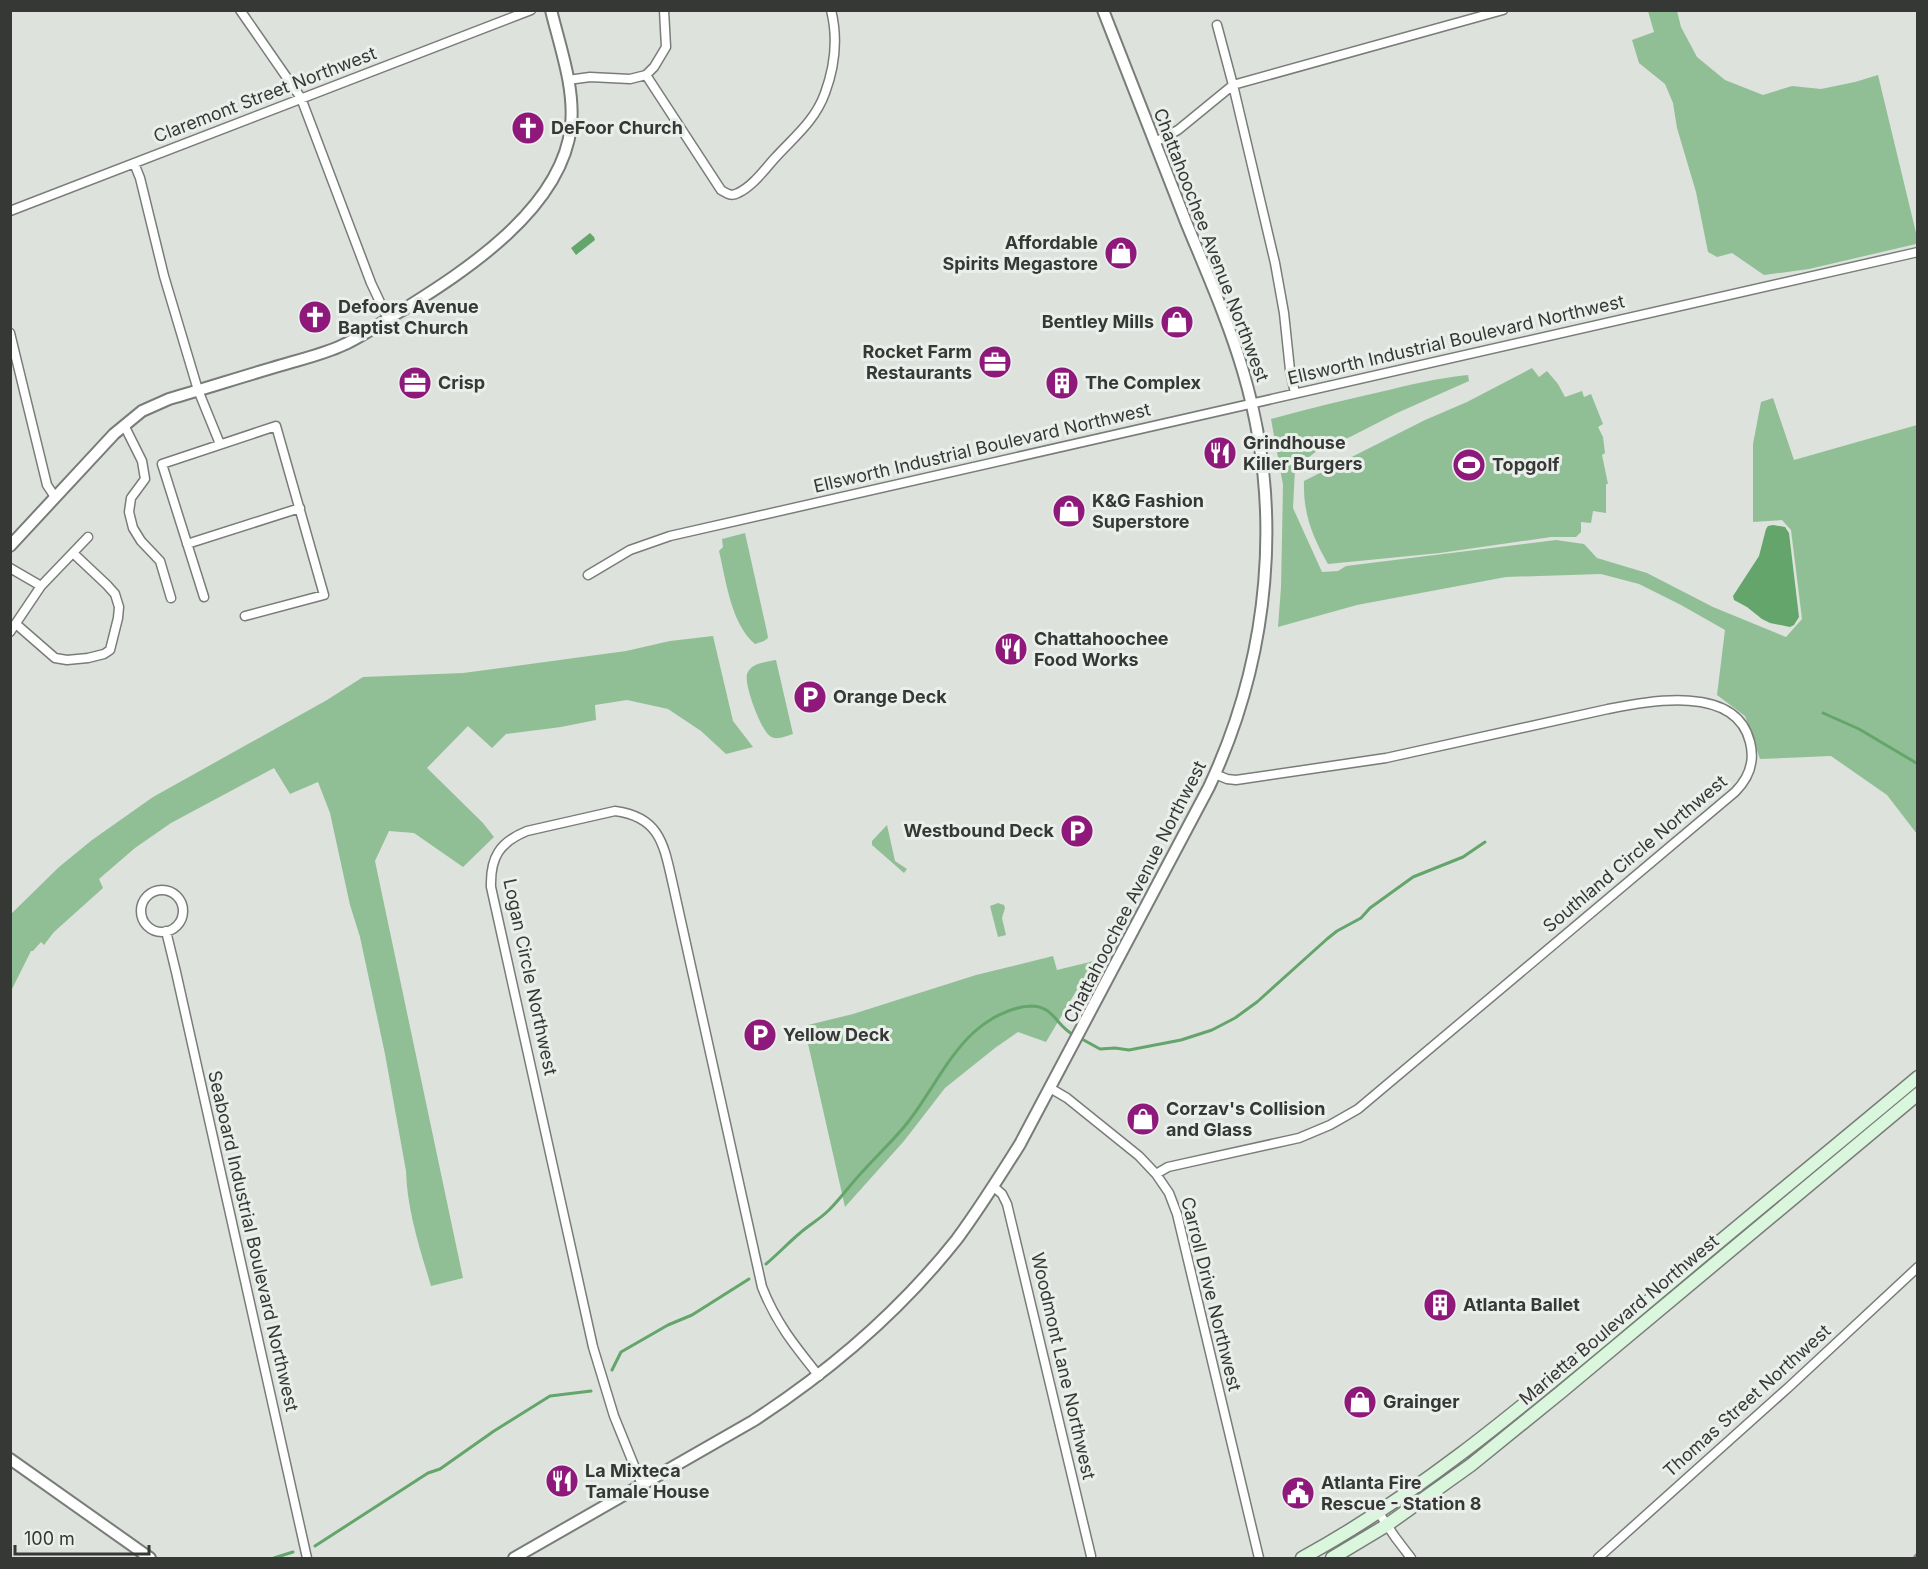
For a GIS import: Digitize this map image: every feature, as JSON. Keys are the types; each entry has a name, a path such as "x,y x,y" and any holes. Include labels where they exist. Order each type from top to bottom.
{"main road":[{"path":"1302,1558 1379,1513 1422,1484 1512,1415 1917,1077"},
{"name":"Marietta Boulevard Northwest","path":"1332,1558 1441,1489 1502,1441 1917,1094"}],"street":[{"path":"240,10 301,99 370,283 388,319"},
{"name":"Claremont Street Northwest","path":"10,211 531,10"},
{"path":"10,546 124,425 142,411 198,390 334,348 446,284 511,232 538,200 556,171 568,141 572,114 568,80 551,10"},
{"path":"568,80 590,77 630,79 646,75 654,68 666,47 664,10"},
{"path":"646,75 721,190 728,194 738,193 758,178 816,114 825,93 834,56 834,28 831,10"},
{"name":"Chattahoochee Avenue Northwest","path":"514,1558 753,1421 819,1376 869,1333 914,1289 957,1239 994,1187 1020,1144 1215,774 1231,735 1258,636 1265,588 1266,500 1261,451 1252,403 1232,336 1103,10"},
{"path":"1155,142 1178,130 1233,85 1503,10"},
{"path":"1217,25 1275,263 1295,393"},
{"path":"135,163 164,276 198,390 220,444"},
{"name":"Ellsworth Industrial Boulevard Northwest","path":"588,575 630,550 670,536 1917,252"},
{"path":"10,333 47,485 55,497"},
{"path":"124,425 142,461 145,479 131,498 129,512 133,528 146,548 160,561 171,598"},
{"path":"204,597 162,464 276,426 324,595 245,616"},
{"path":"187,544 300,507"},
{"path":"10,632 41,586 88,537"},
{"path":"16,624 56,658 67,660 88,658 110,650 119,607 115,594 73,553"},
{"path":"10,568 41,586"},
{"name":"Southland Circle Northwest","path":"1156,1174 1168,1167 1299,1138 1330,1125 1358,1109 1736,792 1749,771 1752,749 1742,724 1732,714 1714,705 1671,700 1643,702 1608,709 1352,764 1236,780 1215,774"},
{"name":"Logan Circle Northwest","path":"642,1485 614,1416 593,1347 491,887 491,872 495,858 503,845 513,837 527,831 615,812 629,813 641,818 651,825 660,837 666,851 762,1287 781,1328 819,1376"},
{"path":"160,890 167,890 178,897 183,910 179,924 166,932 148,927 142,915 143,901 147,896 160,890"},
{"name":"Seaboard Industrial Boulevard Northwest","path":"166,932 177,972 307,1558"},
{"name":"Carroll Drive Northwest","path":"1050,1088 1067,1098 1139,1156 1156,1174 1169,1193 1177,1214 1259,1558"},
{"name":"Woodmont Lane Northwest","path":"994,1187 1002,1194 1007,1204 1091,1556"},
{"name":"Thomas Street Northwest","path":"1598,1558 1790,1386 1917,1267"},
{"path":"10,1459 150,1558"},
{"path":"1379,1513 1411,1558"}],"shaded area":[{"path":"1648,11 1677,11 1681,27 1697,57 1725,80 1763,95 1792,86 1821,89 1878,75 1917,237 1916,244 1809,269 1764,275 1732,253 1717,257 1708,252 1696,192 1677,128 1673,103 1665,84 1639,63 1632,40 1654,32"},
{"path":"590,233 595,240 576,255 571,248"},
{"name":"Topgolf","path":"1532,368 1539,377 1547,371 1565,397 1582,391 1584,397 1591,394 1603,424 1598,427 1603,437 1605,453 1602,455 1608,484 1606,484 1606,513 1593,511 1591,523 1581,522 1581,532 1576,537 1551,537 1440,553 1328,564 1317,544 1310,524 1305,504 1304,481"},
{"path":"1468,375 1469,381 1318,450 1295,468 1293,508 1322,572 1338,571 1346,566 1556,540 1584,544 1597,558 1647,573 1713,607 1786,637 1802,619 1791,530 1782,520 1753,522 1753,444 1761,402 1773,398 1794,460 1917,425 1917,834 1887,795 1831,756 1760,759 1745,716 1717,695 1725,630 1639,584 1601,574 1506,577 1357,605 1278,627 1283,485 1271,419 1413,384"},
{"path":"1773,525 1785,527 1789,533 1799,617 1790,627 1762,619 1734,600 1733,596 1759,556 1766,529"},
{"path":"745,533 768,638 755,644 740,625 735,613 719,551 723,547 722,539"},
{"path":"713,636 733,721 753,747 726,754 701,731 668,709 627,700 595,705 596,720 506,734 492,748 468,726 427,768 483,823 494,837 463,867 414,833 389,831 375,861 463,1278 431,1286 411,1215 406,1171 385,1054 360,937 350,905 330,813 318,782 290,794 274,768 171,823 135,848 99,879 103,888 54,932 44,945 41,942 31,951 11,991 11,914 59,867 92,840 153,797 327,700 363,677 463,673 626,651 670,641"},
{"path":"776,660 793,734 778,738 770,736 762,725 747,680 747,674 752,667"},
{"path":"887,825 895,861 907,869 904,873 872,845 872,841"},
{"path":"998,903 1004,905 1005,908 1002,918 1006,935 998,937 990,906"},
{"path":"1053,956 1057,970 1094,961 1046,1042 1018,1032 945,1088 904,1141 845,1207 804,1026 853,1014 976,975"}],"waterway":[{"path":"1823,713 1859,729 1918,764"},
{"path":"1080,1038 1100,1049 1129,1050 1181,1040 1212,1030 1235,1018 1257,1002 1327,939 1361,918 1370,908 1413,877 1463,857 1485,842"},
{"path":"766,1264 834,1205 908,1122 964,1042 985,1023 1015,1009 1039,1007 1045,1009 1074,1035"},
{"path":"612,1370 621,1352 668,1325 692,1315 749,1279"},
{"path":"315,1546 428,1473 440,1469 494,1431 550,1396 591,1391"},
{"path":"274,1558 293,1552"}],"railway":[{"path":"1914,1558 1918,1553"}],"place":[{"name":"DeFoor Church","path":"528,128"},
{"name":"Affordable Spirits Megastore","path":"1121,253"},
{"name":"Defoors Avenue Baptist Church","path":"315,317"},
{"name":"Bentley Mills","path":"1177,322"},
{"name":"Rocket Farm Restaurants","path":"995,362"},
{"name":"Crisp","path":"415,383"},
{"name":"The Complex","path":"1062,383"},
{"name":"Grindhouse Killer Burgers","path":"1220,453"},
{"name":"Topgolf","path":"1469,465"},
{"name":"K&G Fashion Superstore","path":"1069,511"},
{"name":"Chattahoochee Food Works","path":"1011,649"},
{"name":"Orange Deck","path":"810,697"},
{"name":"Westbound Deck","path":"1077,831"},
{"name":"Yellow Deck","path":"760,1035"},
{"name":"Corzav's Collision and Glass","path":"1143,1119"},
{"name":"Atlanta Ballet","path":"1440,1305"},
{"name":"Grainger","path":"1360,1402"},
{"name":"La Mixteca Tamale House","path":"562,1481"},
{"name":"Atlanta Fire Rescue - Station 8","path":"1298,1493"}]}
